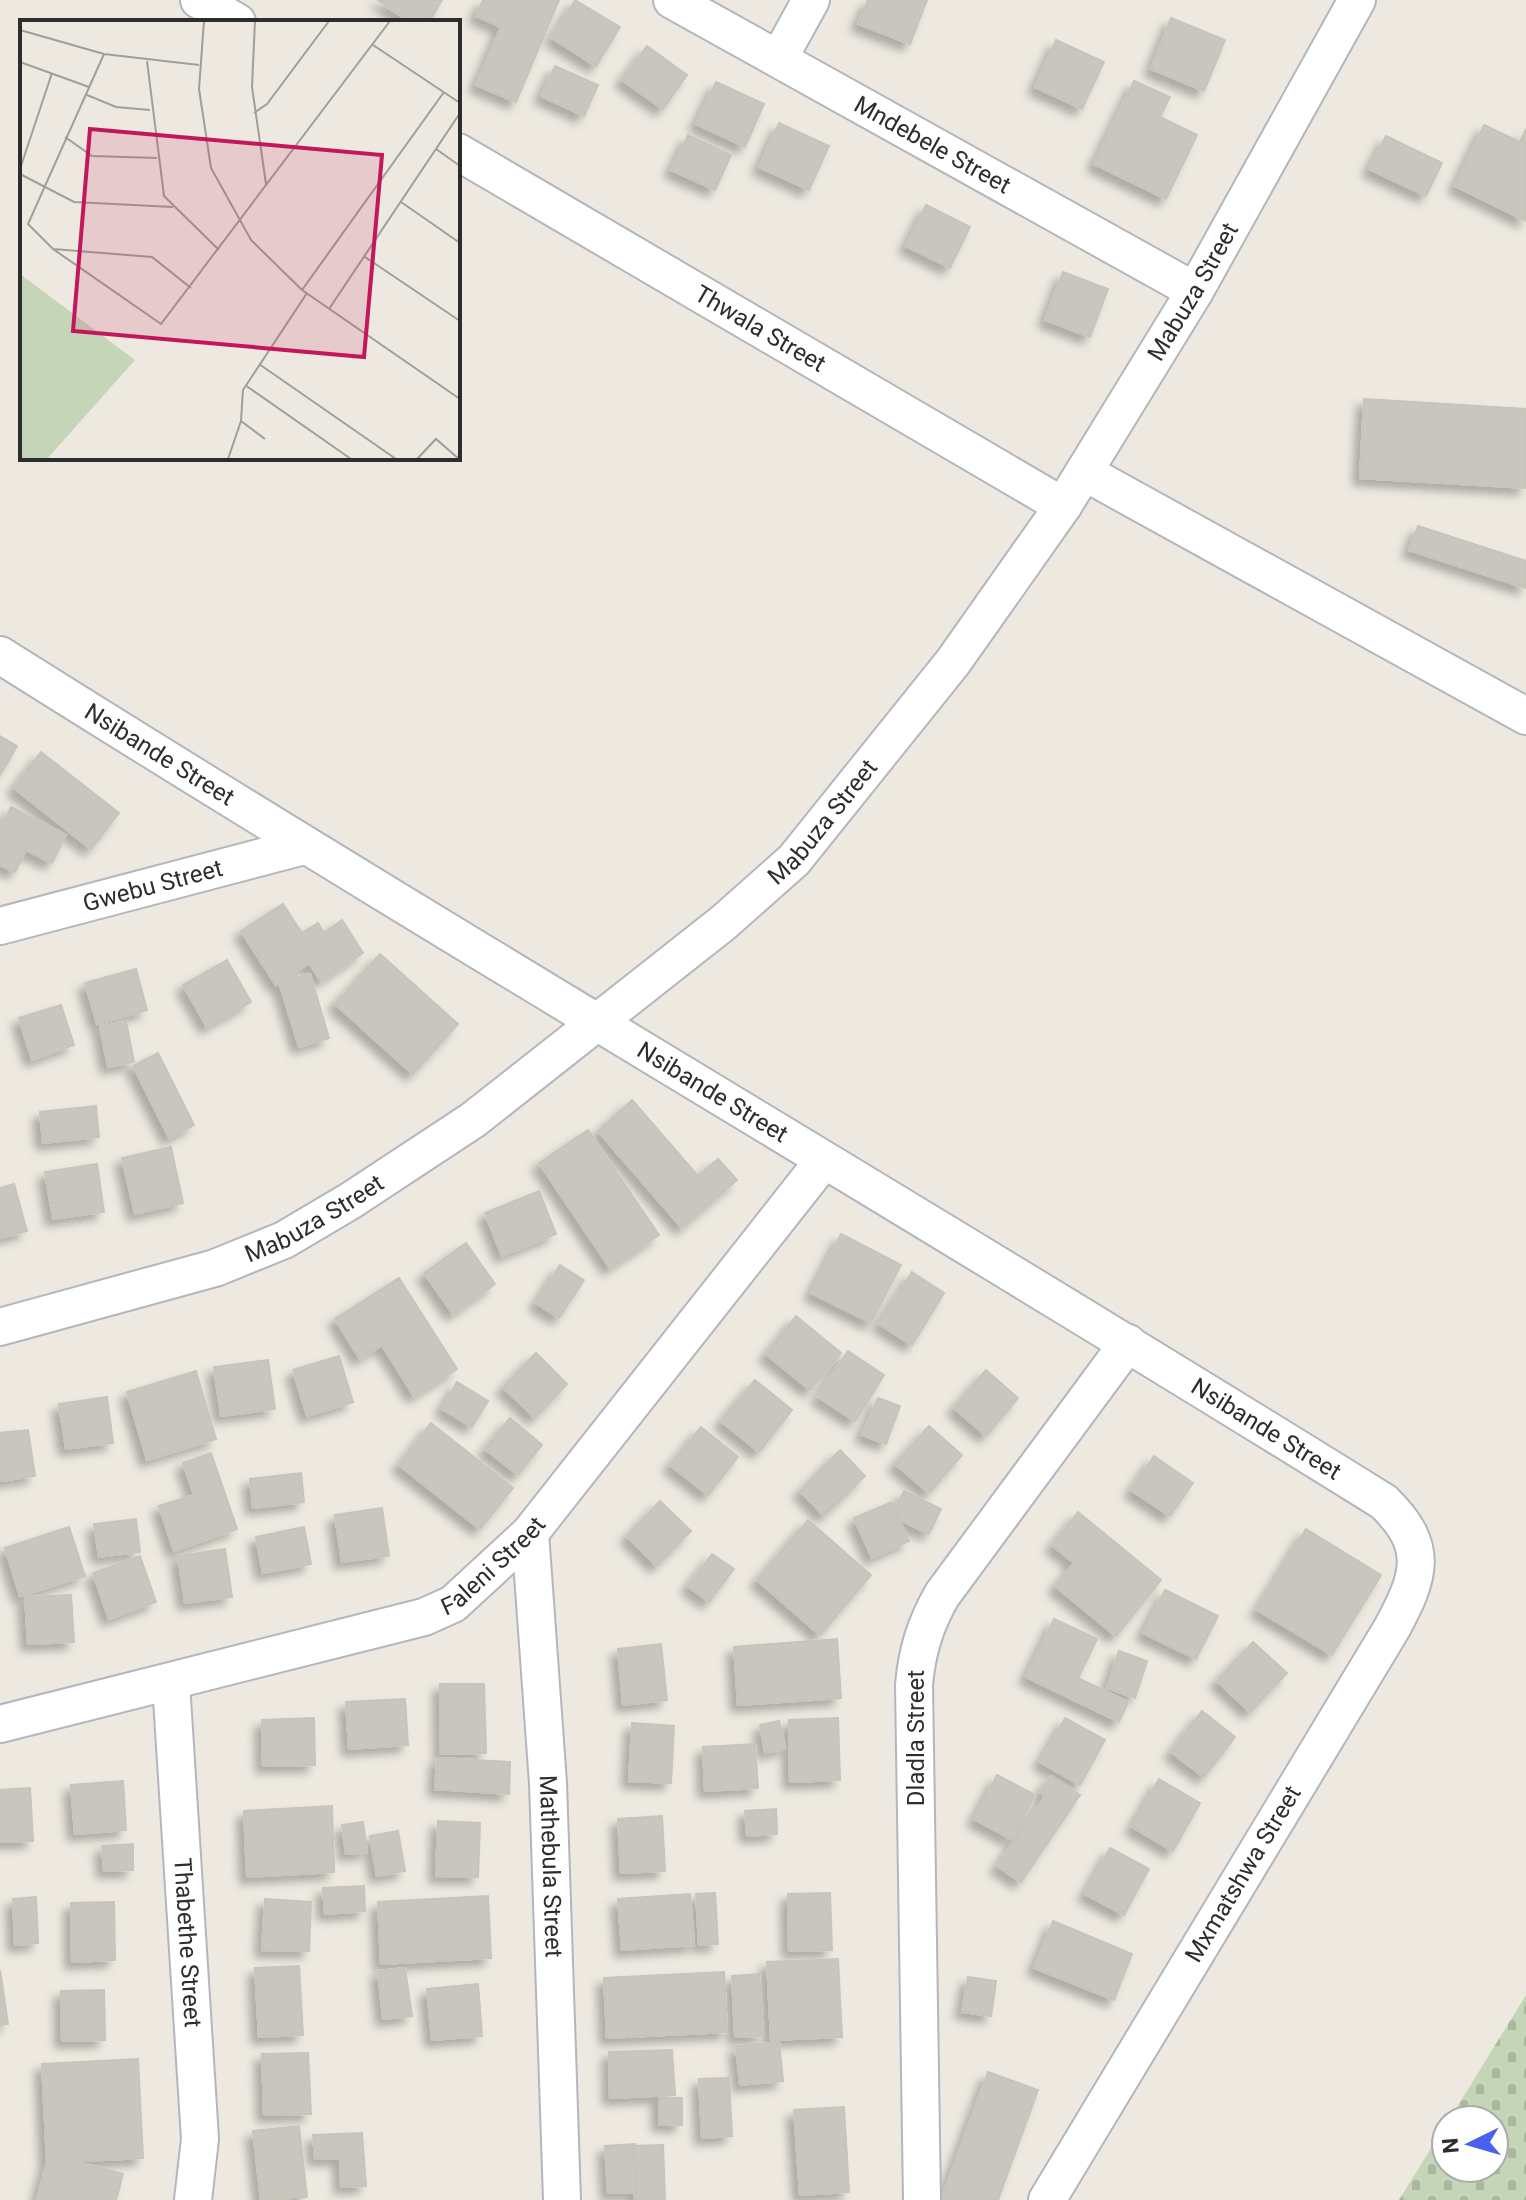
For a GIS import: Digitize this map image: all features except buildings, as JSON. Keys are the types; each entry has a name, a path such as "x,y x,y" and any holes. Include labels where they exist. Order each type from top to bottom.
{"street":[{"path":"199,0 234,20"},
{"name":"Mndebele Street","path":"672,0 1195,291"},
{"path":"779,58 811,0"},
{"name":"Mabuza Street","path":"0,1327 215,1268 284,1240 350,1201 473,1120 723,923 794,860 953,662 1063,506 1195,291 1357,0"},
{"name":"Thwala Street","path":"460,153 1063,506"},
{"path":"1084,472 1526,716"},
{"name":"Nsibande Street","path":"0,655 304,846 599,1021 1384,1502 1401,1519 1414,1542"},
{"name":"Gwebu Street","path":"0,926 304,846"},
{"name":"Faleni Street","path":"0,1724 424,1617 453,1604 530,1533 824,1160"},
{"name":"Dladla Street","path":"922,2200 916,1656 926,1624 950,1583 1128,1343"},
{"name":"Mathebula Street","path":"530,1533 548,1783 562,2200"},
{"name":"Mxmatshwa Street","path":"1047,2200 1392,1628 1413,1589 1417,1558 1414,1542"},
{"name":"Thabethe Street","path":"171,1683 200,2139 193,2200"}],"green space":[{"path":"1526,1995 1526,2200 1399,2200 1430,2150 1430,2184 1510,2184 1510,2104 1459,2104"}]}
